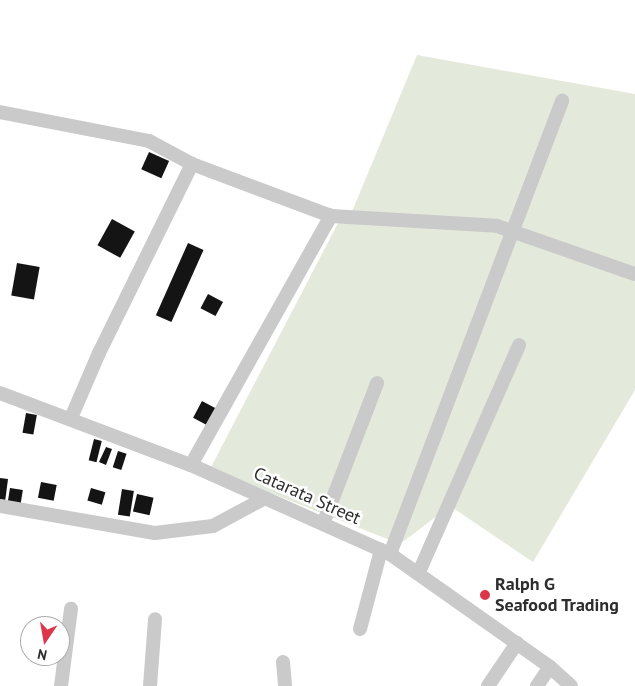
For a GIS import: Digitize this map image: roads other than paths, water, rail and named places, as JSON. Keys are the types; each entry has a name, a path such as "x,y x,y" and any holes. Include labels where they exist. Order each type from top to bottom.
{"street":[{"path":"360,629 385,552 516,231 562,101"},
{"path":"0,112 149,141 192,164 331,216 469,224 516,231 635,274"},
{"path":"71,418 106,336 192,164"},
{"path":"192,465 331,216"},
{"path":"419,572 519,345"},
{"path":"323,524 377,382"},
{"name":"Catarata Street","path":"0,393 71,418 192,465 385,552 419,572 550,667 571,686"},
{"path":"0,506 155,533 213,526 265,498"},
{"path":"61,686 71,609"},
{"path":"150,686 155,619"},
{"path":"489,685 517,643"},
{"path":"283,662 285,686"},
{"path":"537,686 550,667"}],"place":[{"name":"Ralph G Seafood Trading","path":"485,595"}]}
